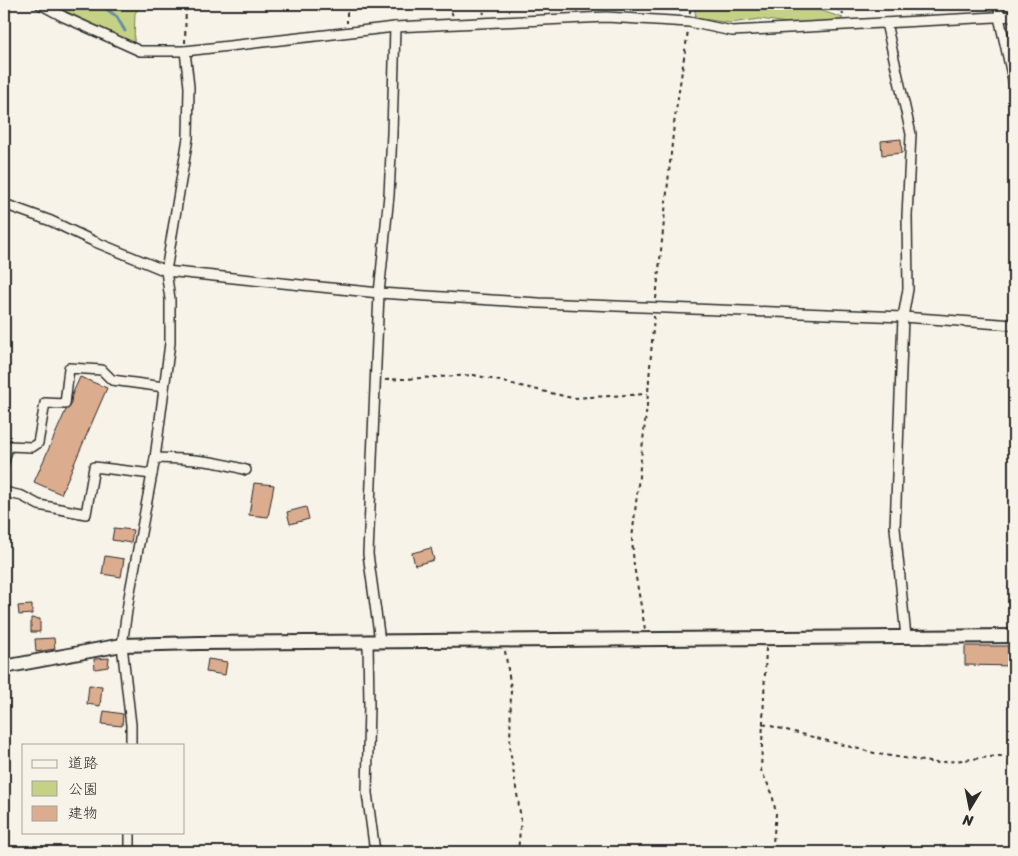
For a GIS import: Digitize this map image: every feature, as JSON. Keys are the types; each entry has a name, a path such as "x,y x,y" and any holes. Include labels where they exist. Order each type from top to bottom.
{"street":[{"path":"40,4 64,17 140,50 185,51 395,27 606,17 689,22 732,32 1014,16"},
{"path":"1000,4 999,17 1014,84"},
{"path":"886,23 911,134 907,216 908,289 903,317 895,528 906,637"},
{"path":"375,852 367,793 374,641 368,554 379,293 390,177 395,27"},
{"path":"131,744 131,725 122,645 155,458 170,343 170,299 166,271 188,138 189,87 185,51"},
{"path":"4,204 50,221 166,271 379,293 539,303 903,317 1014,325"},
{"path":"4,462 8,446 32,448 38,443 44,403 65,404 70,368 102,370 112,380 164,386"},
{"path":"155,458 200,459 246,470"},
{"path":"4,492 22,496 39,505 86,514 94,467 152,474"},
{"path":"4,667 122,645 1014,636"},
{"path":"130,834 130,852"}],"path":[{"path":"185,51 186,4"},
{"path":"347,4 347,33"},
{"path":"829,4 843,12"},
{"path":"841,4 845,25"},
{"path":"646,639 634,566 632,539 654,306 661,260 674,124 689,22"},
{"path":"376,380 474,375 572,398 647,394"},
{"path":"766,638 761,770 772,793 776,814 772,852"},
{"path":"503,640 511,688 510,750 521,819 518,852"},
{"path":"763,724 878,754 936,763 999,756 1014,759"}],"green space":[{"path":"51,4 143,4 135,13 134,44"},
{"path":"694,4 801,4 843,18 828,29 760,19 730,23 696,18"}],"building":[{"path":"901,139 902,153 882,155 881,141"},
{"path":"80,377 107,388 61,494 34,482 66,410 70,407 72,395"},
{"path":"254,483 274,485 268,517 249,515"},
{"path":"306,507 309,519 290,524 287,512"},
{"path":"114,528 133,530 131,543 112,540"},
{"path":"431,548 434,560 415,565 412,553"},
{"path":"105,556 124,559 121,577 102,574"},
{"path":"32,605 32,614 19,615 18,606"},
{"path":"31,618 40,619 40,632 31,632"},
{"path":"54,638 55,649 36,652 35,639"},
{"path":"965,646 1014,646 1014,666 965,665"},
{"path":"109,658 108,667 95,669 94,659"},
{"path":"208,659 227,662 225,675 206,672"},
{"path":"89,685 102,686 100,706 87,704"},
{"path":"104,711 123,714 122,726 102,724"}],"waterway":[{"path":"100,4 117,17 125,31"}]}
